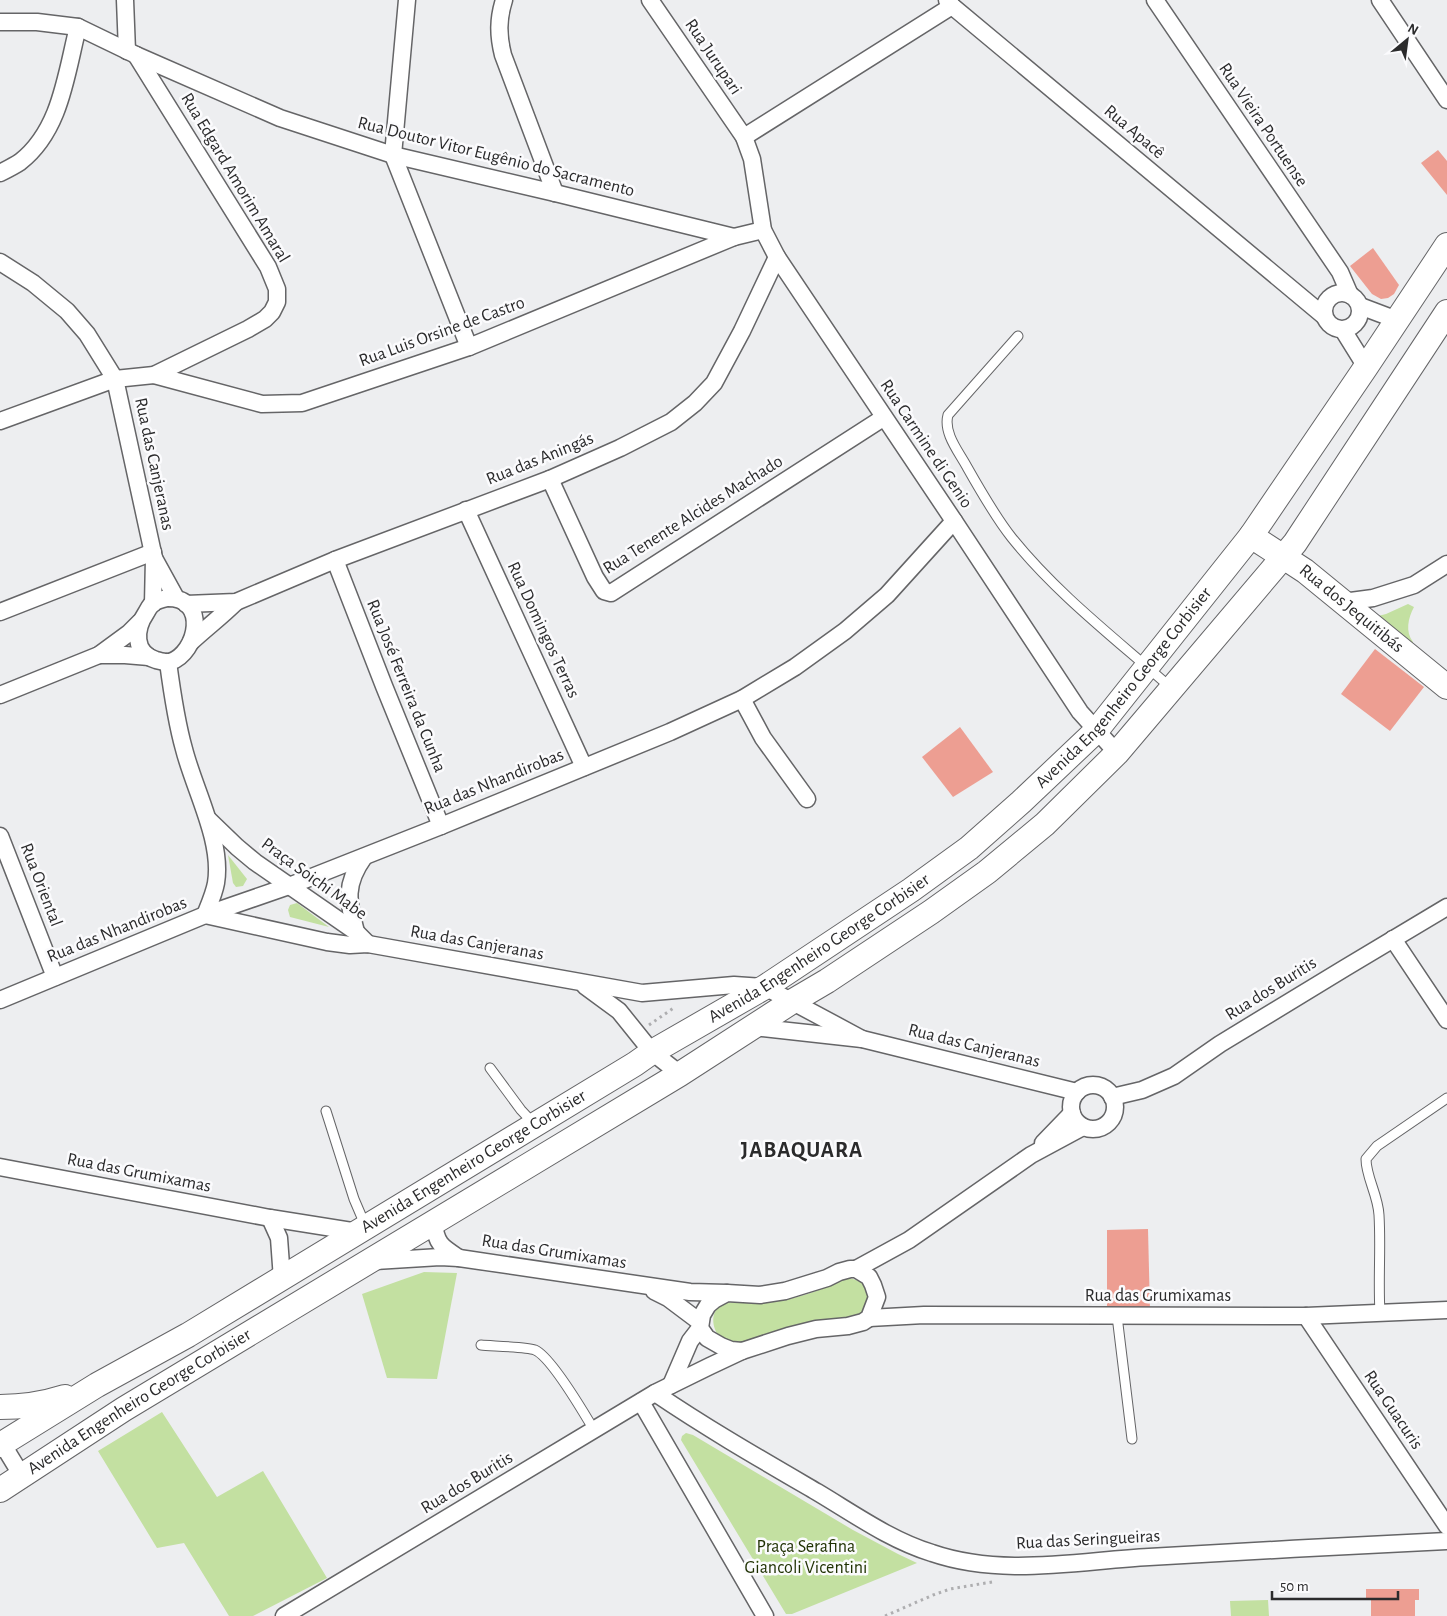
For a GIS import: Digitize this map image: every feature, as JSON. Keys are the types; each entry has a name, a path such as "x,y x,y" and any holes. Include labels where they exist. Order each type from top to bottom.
{"main road":[{"name":"Avenida Engenheiro George Corbisier","path":"1,1443 97,1385 188,1335 282,1279 652,1052 765,987 911,890 969,848 1096,731 1251,536 1447,245"},
{"name":"Avenida Engenheiro George Corbisier","path":"0,1490 124,1410 680,1074 827,981 987,872 1045,824 1117,754 1295,543 1447,312"},
{"name":"Rua dos Jequitibás","path":"1251,536 1305,571 1447,687"},
{"path":"0,1406 14,1407 46,1403 97,1385"}],"street":[{"path":"125,0 132,53"},
{"path":"407,0 393,155 469,347"},
{"path":"504,0 500,13 498,36 503,55 555,193"},
{"name":"Rua Jurupari","path":"650,0 744,137"},
{"name":"Rua Vieira Portuense","path":"1155,0 1340,272 1350,298"},
{"path":"1380,0 1447,100"},
{"path":"744,137 949,3"},
{"name":"Rua Apacê","path":"949,3 1296,294 1325,309"},
{"name":"Rua Doutor Vitor Eugênio do Sacramento","path":"0,22 37,22 78,27 132,53 280,118 393,155 734,237 763,230"},
{"path":"0,173 20,162 38,143 51,125 60,100 78,27"},
{"name":"Rua Edgard Amorim Amaral","path":"132,53 268,267 277,289 277,302 272,312 265,319 154,375"},
{"name":"Rua Carmine di Genio","path":"744,137 752,159 763,230 777,257 1080,712 1117,754"},
{"name":"Rua Luis Orsine de Castro","path":"154,375 262,404 302,403 469,347 734,237"},
{"name":"Rua das Aningás","path":"189,645 236,602 335,560 550,479 628,444 671,422 695,403 714,383 777,257"},
{"name":"Rua das Canjeranas","path":"0,262 32,283 66,311 87,334 114,379 154,555 152,604"},
{"path":"1350,298 1360,312 1357,322 1343,330 1329,325 1325,309 1330,297 1350,298 1397,320"},
{"path":"1343,330 1366,367"},
{"path":"0,421 114,379 154,375"},
{"name":"Rua Tenente Alcides Machado","path":"550,479 595,577 604,591 611,593 884,418"},
{"name":"Rua Domingos Terras","path":"466,510 584,766"},
{"name":"Rua das Nhandirobas","path":"0,1000 205,916 289,886 441,826 670,732 742,700 795,667 845,631 886,594 954,522"},
{"path":"0,612 154,555"},
{"name":"Rua das Canjeranas","path":"154,555 181,601"},
{"name":"Rua José Ferreira da Cunha","path":"335,560 441,826"},
{"path":"1344,602 1373,598 1414,585 1447,564"},
{"path":"0,695 99,655 129,633 140,622 152,604 167,598 181,601 194,614 196,628 189,645 180,657 168,662 149,657 99,655"},
{"name":"Rua das Aningás","path":"181,601 236,602"},
{"path":"140,622 138,634 140,648 149,657"},
{"path":"168,662 174,707 184,750 208,820 217,869 216,884 205,916"},
{"path":"742,700 763,738 807,799"},
{"name":"Praça Soichi Mabe","path":"208,820 237,847 289,886 356,932 368,944"},
{"name":"Rua Oriental","path":"0,836 55,977"},
{"path":"356,932 349,900 351,881 364,857"},
{"name":"Rua dos Buritis","path":"1112,1097 1142,1090 1174,1076 1220,1044 1447,907"},
{"name":"Praça Soichi Mabe","path":"205,916 327,942 350,945 368,944"},
{"path":"1394,939 1447,1020"},
{"name":"Rua das Canjeranas","path":"368,944 642,993 734,985 765,987 862,1039"},
{"name":"Rua das Canjeranas","path":"579,982 612,1005 652,1052 680,1074"},
{"path":"625,1018 631,1006 642,993"},
{"name":"Rua das Canjeranas","path":"753,1027 862,1039 1077,1092"},
{"path":"1096,1085 1108,1091 1112,1097 1115,1103 1113,1117 1109,1123 1096,1129 1089,1129 1077,1122 1072,1113 1071,1104 1077,1092 1082,1088 1096,1085"},
{"path":"1031,1155 1072,1113"},
{"path":"869,1318 877,1297 873,1285 863,1273 1031,1155 1083,1126"},
{"name":"Rua das Grumixamas","path":"0,1167 270,1218 362,1230"},
{"path":"270,1218 279,1238 282,1279"},
{"name":"Rua das Grumixamas","path":"434,1223 435,1235 439,1243 459,1258"},
{"name":"Rua das Grumixamas","path":"370,1261 440,1257 459,1258 690,1292 760,1295 827,1278 850,1268 863,1273"},
{"name":"Rua das Grumixamas","path":"643,1286 668,1298 700,1325 707,1338 731,1350 742,1351 816,1328 848,1326 863,1322 869,1318 924,1316 1306,1316 1447,1310"},
{"path":"671,1385 690,1340 700,1325 702,1315 708,1305 727,1293"},
{"name":"Rua Guacuris","path":"1306,1316 1447,1526"},
{"name":"Rua dos Buritis","path":"284,1616 641,1402 671,1385 742,1351"},
{"name":"Rua das Seringueiras","path":"655,1394 698,1422 896,1539 933,1554 975,1563 1036,1566 1156,1556 1447,1541"},
{"path":"641,1402 765,1616"},
{"name":"Avenida Engenheiro George Corbisier","path":"1,1443 22,1476"}],"lane":[{"path":"1018,336 948,415 946,422 952,439 976,482 1011,536 1038,568 1097,625 1172,689"},
{"path":"490,1068 521,1110 535,1125"},
{"path":"1380,1313 1379,1213 1374,1187 1366,1168 1366,1158 1377,1146 1447,1098"},
{"path":"326,1111 362,1230"},
{"path":"1117,1316 1132,1439"},
{"path":"481,1345 534,1350 546,1359 594,1430"}],"path":[{"path":"885,1616 933,1594 950,1589 994,1582"}],"green space":[{"path":"1408,604 1414,607 1408,625 1410,638 1413,642 1410,648 1378,616"},
{"path":"228,855 247,879 243,886 236,887 233,883"},
{"path":"297,903 329,927 290,917 288,910 290,905"},
{"path":"424,1272 457,1273 437,1379 387,1378 362,1294"},
{"path":"846,1278 862,1283 871,1296 861,1316 741,1345 732,1344 720,1337 715,1329 714,1315 716,1310 723,1304 731,1302 765,1303 786,1300 817,1291"},
{"path":"162,1412 217,1497 263,1471 327,1578 253,1616 229,1616 184,1543 157,1548 98,1451"},
{"name":"Praça Serafina Giancoli Vicentini","path":"686,1433 693,1435 853,1530 917,1563 792,1614 786,1614 681,1440 682,1436"},
{"path":"1268,1600 1269,1616 1231,1616 1230,1601"}],"building":[{"path":"1438,150 1447,161 1447,195 1421,163"},
{"path":"1373,248 1399,285 1394,294 1388,298 1381,299 1372,294 1350,266"},
{"path":"1375,649 1424,687 1390,731 1341,694"},
{"path":"960,727 993,772 953,797 922,757"},
{"path":"1148,1229 1150,1311 1107,1311 1107,1230"},
{"path":"1366,1589 1419,1589 1419,1600 1415,1600 1415,1616 1371,1616 1371,1598 1366,1598"}],"district":[{"name":"JABAQUARA","path":"802,1150"}]}
